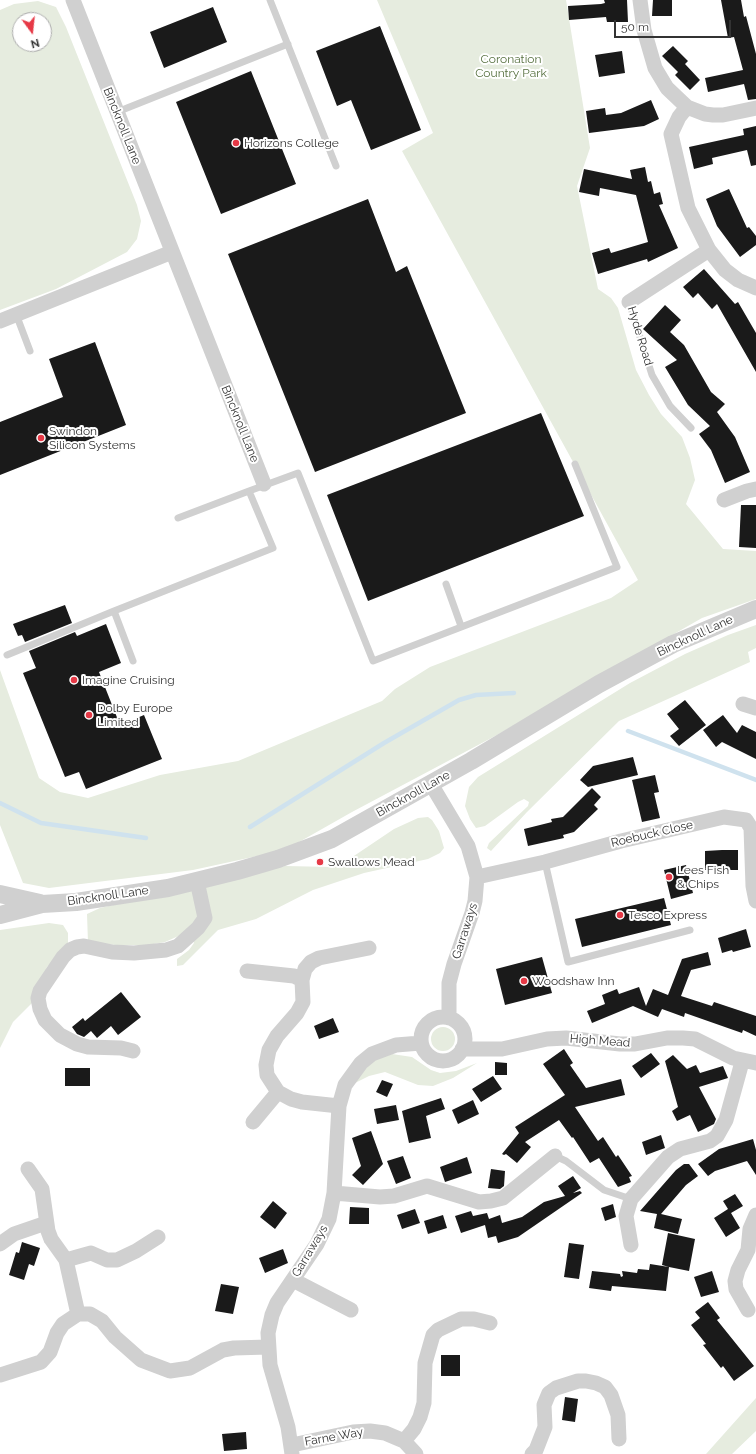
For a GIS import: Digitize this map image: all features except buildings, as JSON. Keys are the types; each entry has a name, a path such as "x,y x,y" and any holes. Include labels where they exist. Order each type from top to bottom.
{"street":[{"name":"Bincknoll Lane","path":"73,0 264,484"},
{"path":"640,0 644,30 655,68 667,88 687,107 705,114 723,115 756,108"},
{"path":"687,107 671,134 686,202 694,223 709,250 725,270 738,280 756,288"},
{"name":"Hyde Road","path":"629,302 709,250"},
{"path":"0,321 172,252"},
{"path":"724,500 756,489"},
{"name":"Bincknoll Lane","path":"0,915 42,904 84,900 168,888 278,859 332,839 431,784 619,673 673,644 756,610"},
{"name":"Garraways","path":"431,784 468,846 477,877 476,901 449,983 448,1018"},
{"name":"Roebuck Close","path":"477,877 545,862 603,845 724,817 738,818 746,820 751,828 753,886 756,901"},
{"path":"133,1052 121,1048 88,1047 77,1044 64,1037 45,1020 40,1009 38,998 40,991 63,957 70,950 77,947 84,946 112,952 134,954 166,950 178,946 198,928 205,918 197,881"},
{"name":"Bincknoll Lane","path":"0,894 42,904"},
{"path":"339,1106 302,1102 278,1092 267,1075 266,1065 269,1050 277,1036 303,1002 302,980 305,969 311,962 319,958 369,948"},
{"path":"247,971 294,976 302,980"},
{"path":"438,1018 448,1018 456,1021 464,1032 465,1040 462,1050 458,1056 449,1061 441,1061 428,1056 421,1043 423,1028 430,1021 438,1018"},
{"name":"High Mead","path":"462,1050 502,1049 547,1039 566,1038 620,1044 635,1044 667,1038 683,1038 696,1039 749,1063"},
{"name":"Garraways","path":"292,1449 272,1372 268,1347 268,1333 272,1315 277,1303 294,1280 324,1232 329,1219 334,1193 339,1106 345,1085 361,1063 372,1054 390,1047 421,1043"},
{"path":"631,1244 626,1216 630,1199 668,1157 680,1149 710,1141 718,1136 723,1129 749,1063"},
{"path":"253,1122 278,1092"},
{"path":"334,1193 380,1197 394,1196 427,1186 478,1202 491,1202 503,1198 555,1156"},
{"path":"28,1169 42,1189 46,1223 51,1239 66,1260 78,1314"},
{"path":"748,1310 736,1289 735,1281 738,1270 748,1250 750,1229 756,1215"},
{"path":"0,1244 14,1234 46,1223"},
{"path":"66,1260 91,1253 107,1260 116,1260 136,1251 158,1236"},
{"path":"294,1280 351,1310"},
{"path":"0,1375 41,1362 50,1352 57,1333 63,1324 78,1314 90,1314 102,1321 123,1345 141,1360 170,1371 190,1368 223,1350 234,1348 268,1347"},
{"path":"404,1442 414,1429 420,1417 424,1403 425,1363 433,1335 438,1330 461,1319 474,1319 490,1323"},
{"path":"532,1454 536,1450 545,1427 544,1405 549,1393 556,1388 578,1381 596,1383 605,1387 611,1395 618,1415 619,1439"},
{"name":"Farne Way","path":"292,1449 353,1432 370,1431 385,1433 404,1442 416,1454"}],"lane":[{"path":"270,0 336,166"},
{"path":"116,112 288,44"},
{"name":"Hyde Road","path":"629,302 654,379 670,406 691,428"},
{"path":"16,314 30,351"},
{"path":"178,518 264,484 298,473 372,661 616,567 575,464"},
{"path":"7,655 273,548 249,490"},
{"path":"446,584 461,626"},
{"path":"114,611 133,661"},
{"path":"545,862 568,962 690,930"},
{"path":"555,1156 566,1161 604,1190 630,1199"}],"green space":[{"name":"Coronation Country Park","path":"377,0 566,0 590,148 577,186 598,289 611,298 618,308 636,370 661,414 682,437 690,458 695,480 686,504 723,549 756,551 756,599 702,618 497,735 352,812 285,850 193,870 49,888 23,883 0,825 0,670 39,778 60,792 88,798 160,775 238,761 382,701 395,689 430,667 611,598 638,580 402,151 433,133"},
{"path":"38,1 56,7 66,27 137,205 141,221 137,239 127,252 56,289 0,310 0,10 14,4"},
{"path":"756,625 756,648 748,652 750,662 619,721 527,812 491,851 487,848 489,843 528,806 529,802 524,799 485,826 476,828 470,819 465,806 469,787 478,777 630,683 685,654 728,635"},
{"path":"428,817 432,820 439,831 444,848 440,853 428,859 364,873 313,890 256,919 218,930 183,965 177,966 177,959 189,950 194,943 193,940 183,934 165,942 148,945 88,943 87,914 100,908 285,866 332,867 342,864 394,829 418,818"},
{"path":"49,923 63,925 68,933 68,944 61,954 47,967 32,1003 13,1022 0,1048 0,930"},
{"path":"443,1027 452,1030 455,1039 452,1048 443,1051 434,1048 431,1039 434,1030"},
{"path":"392,1054 412,1057 431,1070 440,1073 456,1071 477,1063 453,1078 433,1086 418,1085 385,1072 369,1076 351,1085 354,1079 374,1060"},
{"path":"756,1398 756,1431 732,1454 706,1454"}],"waterway":[{"path":"250,827 384,743 459,700 476,695 514,693"},
{"path":"628,731 756,780"},
{"path":"0,803 41,823 146,838"}],"place":[{"name":"Horizons College","path":"236,143"},
{"name":"Swindon Silicon Systems","path":"41,438"},
{"name":"Imagine Cruising","path":"74,680"},
{"name":"Dolby Europe Limited","path":"89,715"},
{"name":"Swallows Mead","path":"320,862"},
{"name":"Lees Fish & Chips","path":"669,877"},
{"name":"Tesco Express","path":"620,915"},
{"name":"Woodshaw Inn","path":"524,981"}]}
